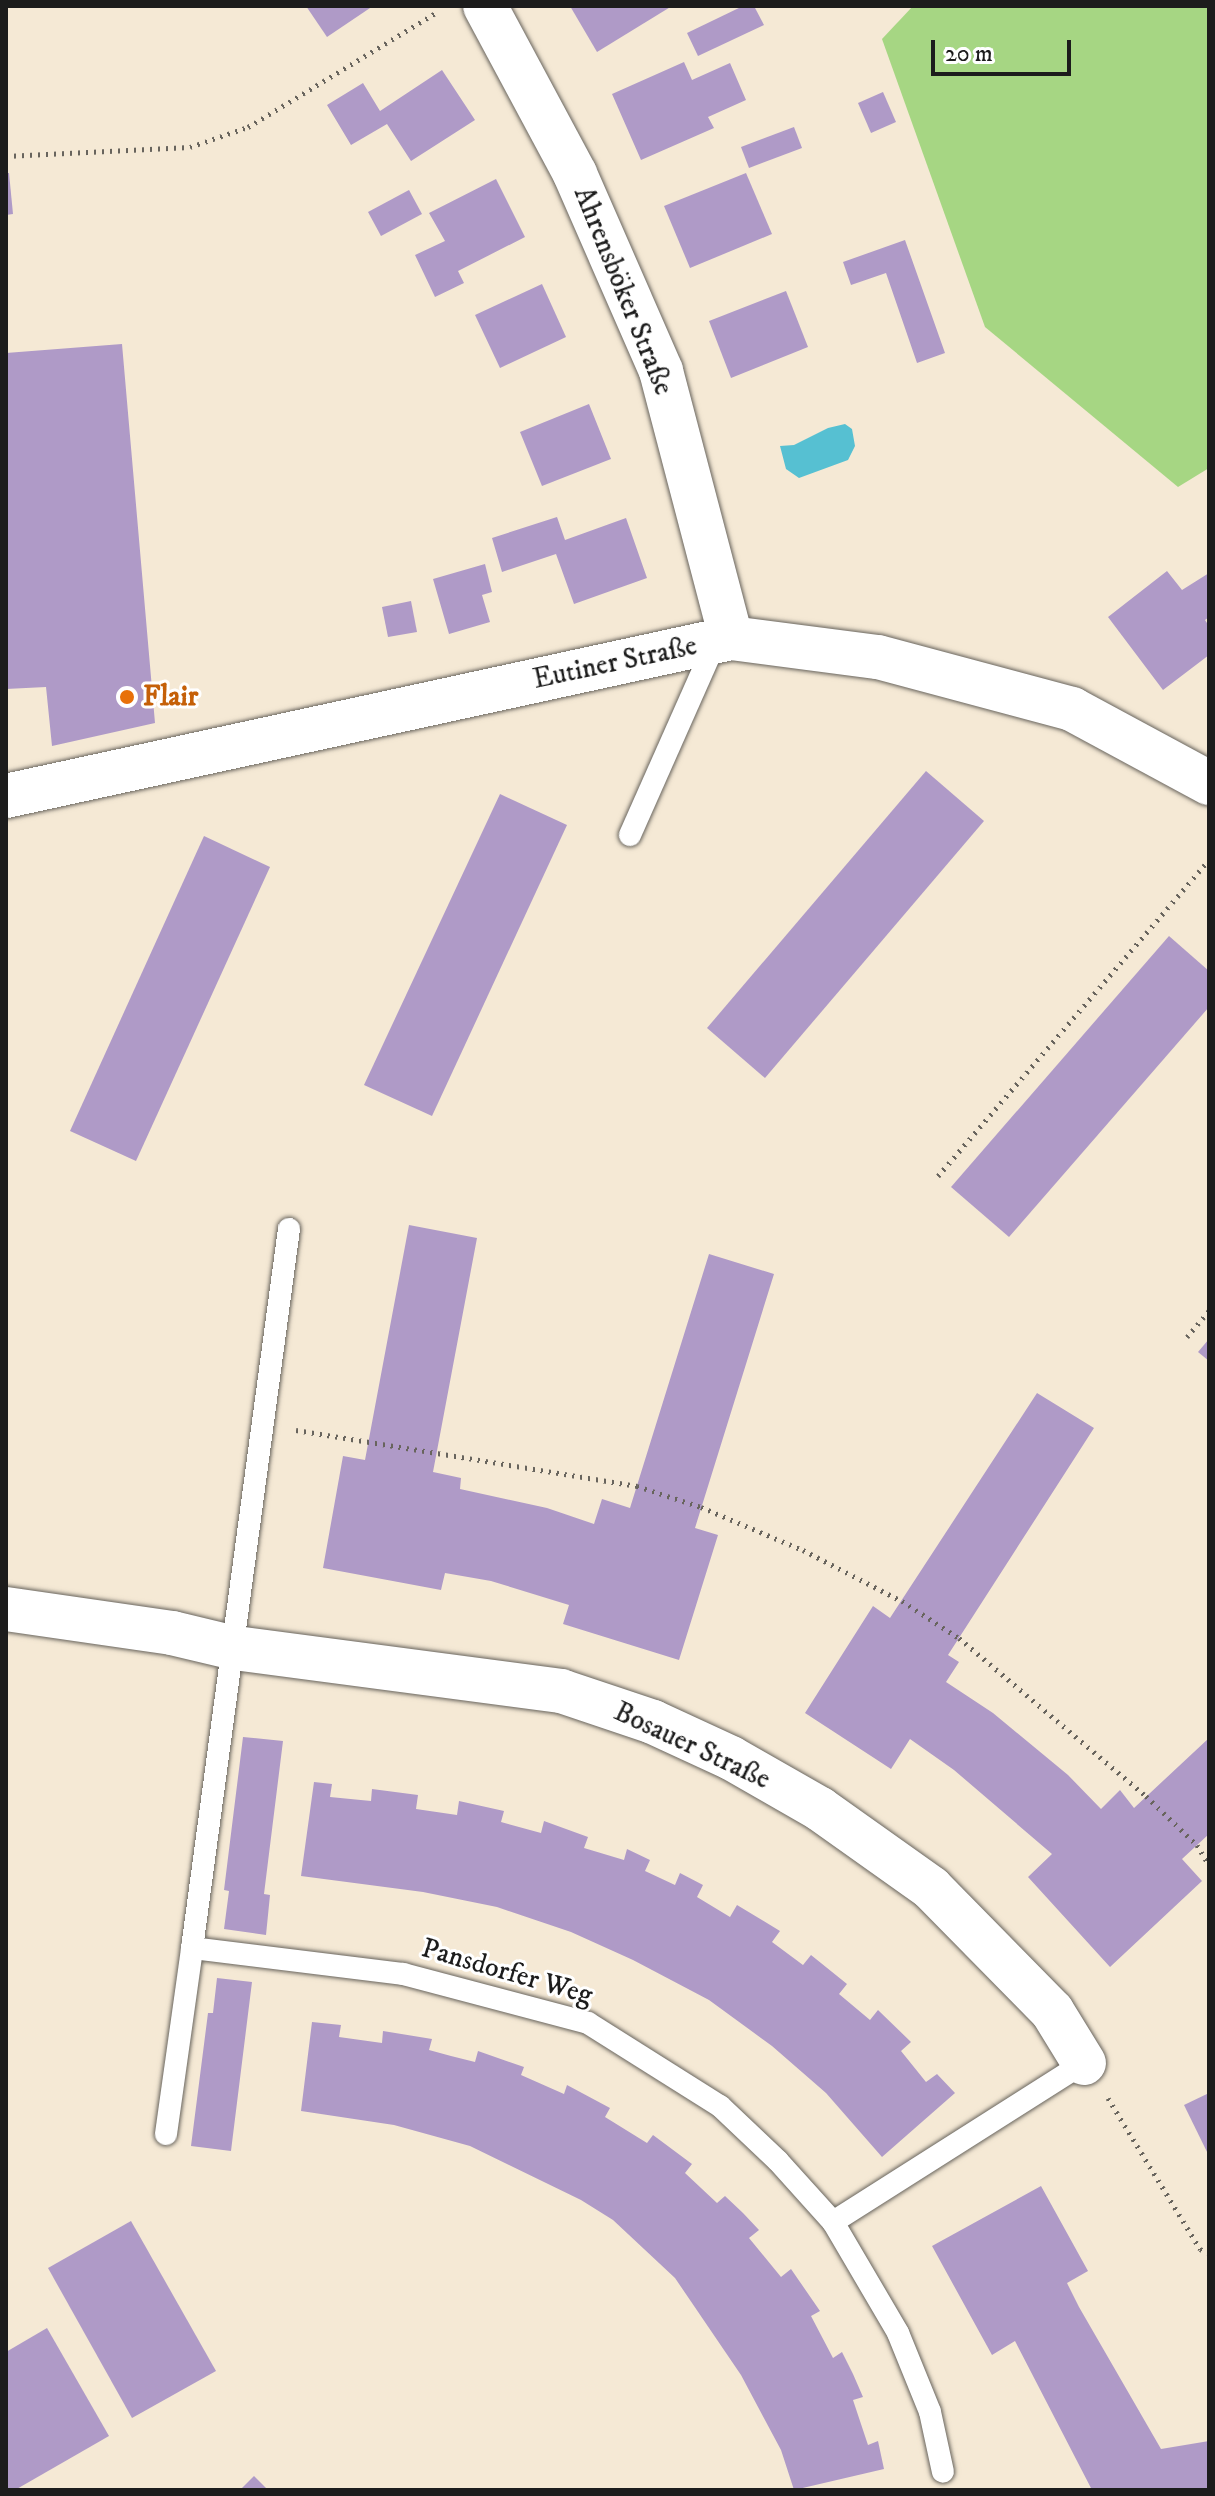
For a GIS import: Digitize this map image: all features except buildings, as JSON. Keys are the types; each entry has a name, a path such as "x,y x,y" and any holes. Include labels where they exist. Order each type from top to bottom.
{"street":[{"name":"Ahrensböker Straße","path":"485,6 575,174 661,371 723,640"},
{"name":"Eutiner Straße","path":"6,796 723,640 878,657 1072,709 1209,783"},
{"name":"Bosauer Straße","path":"6,1609 172,1633 235,1648 561,1691 653,1722 731,1758 820,1809 931,1888 1052,2011 1084,2063"}],"lane":[{"path":"630,835 723,640"},
{"path":"166,2134 235,1648 289,1229"},
{"name":"Pansdorfer Weg","path":"192,1948 403,1974 588,2023 720,2106 778,2161 833,2222 898,2333 930,2412 943,2472"},
{"path":"833,2222 1084,2063"}],"path":[{"path":"6,156 190,147 248,127 446,6"},
{"path":"938,1176 1209,860"},
{"path":"1187,1337 1209,1311"},
{"path":"264,1425 637,1486 701,1507 803,1550 902,1601 959,1638 1146,1796 1197,1845 1209,1865"},
{"path":"1084,2063 1127,2125 1200,2249 1209,2253"}],"green space":[{"path":"913,6 1209,6 1209,468 1178,487 985,327 882,39"}],"water":[{"path":"845,424 852,429 855,446 848,460 799,478 786,469 780,446 794,445 828,428"}],"place":[{"name":"Flair","path":"127,697"}]}
